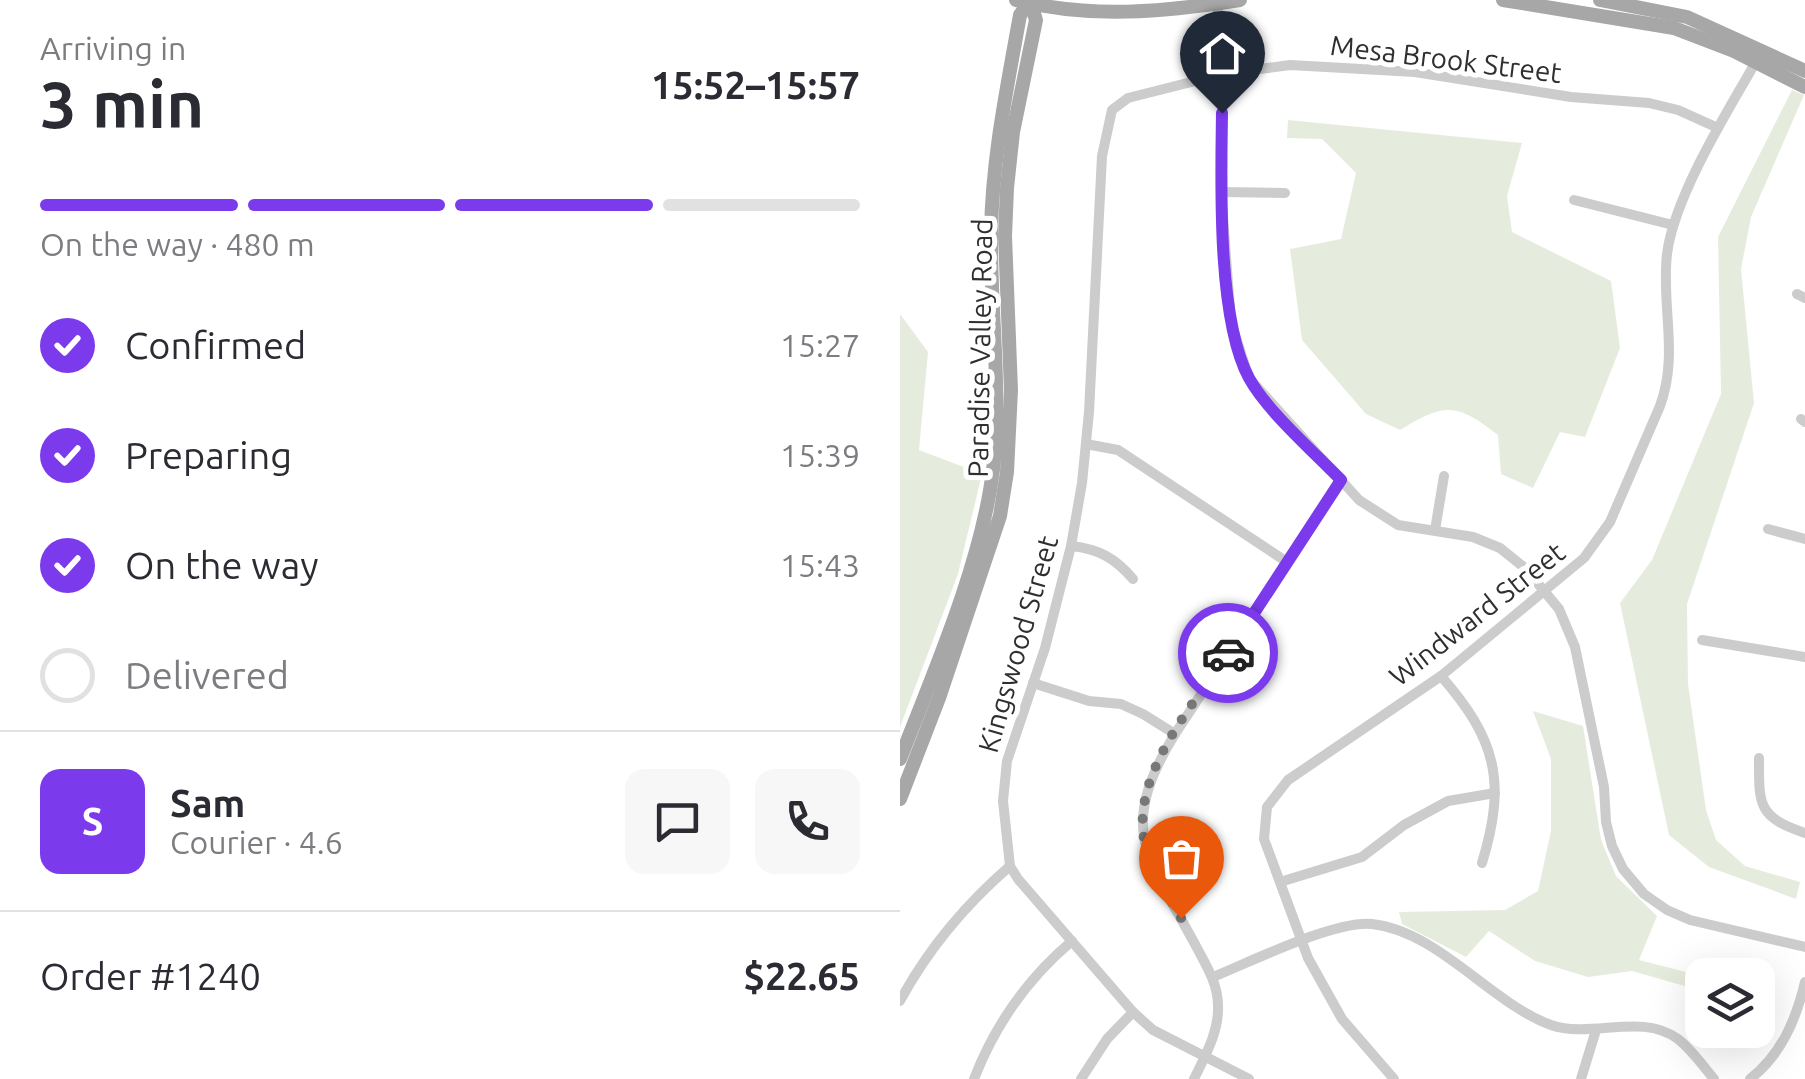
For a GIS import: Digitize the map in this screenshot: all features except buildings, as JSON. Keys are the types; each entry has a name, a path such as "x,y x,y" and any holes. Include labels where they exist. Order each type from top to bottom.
{"main road":[{"path":"1026,1 1103,13 1240,0"},
{"path":"1503,0 1646,21 1805,71"},
{"path":"1600,0 1687,16 1805,87"},
{"name":"Paradise Valley Road","path":"900,760 974,554 993,470 993,188 998,130 1026,1"},
{"name":"Paradise Valley Road","path":"900,800 988,558 1007,472 1011,390 1005,236 1013,132 1036,20 1026,1"}],"street":[{"path":"1217,2 1223,74 1221,192 1232,322 1249,378 1359,500 1398,525 1473,537 1500,548 1526,568 1559,608 1575,647 1612,846 1630,880 1667,910 1690,920 1805,948"},
{"name":"Windward Street","path":"1394,1079 1342,1019 1302,942 1263,830 1265,814 1274,794 1288,780 1440,676 1584,558 1605,531 1664,394 1670,360 1667,256 1673,225 1718,128 1759,56"},
{"name":"Mesa Brook Street","path":"1112,110 1128,98 1223,74 1290,65 1415,72 1572,97 1650,102 1718,128"},
{"name":"Kingswood Street","path":"1010,866 1003,780 1071,546 1086,444 1102,156 1112,110"},
{"path":"1221,192 1285,193"},
{"path":"1574,200 1673,225"},
{"path":"1086,444 1118,450 1287,562"},
{"path":"1435,530 1444,476"},
{"path":"1194,1079 1218,1021 1218,1004 1213,977 1149,858 1142,810 1146,789 1175,734 1341,480"},
{"path":"1768,529 1805,538"},
{"path":"1071,546 1105,554 1133,579"},
{"path":"1702,640 1805,657"},
{"path":"1440,676 1469,708 1485,736 1492,761 1493,828 1482,863"},
{"path":"1034,683 1089,701 1120,704 1175,734"},
{"path":"1759,758 1759,799 1764,810 1782,825 1805,832"},
{"path":"1280,882 1362,857 1404,825 1448,800 1495,793"},
{"path":"900,1001 950,925 1010,866 1133,1012 1153,1030 1249,1079"},
{"path":"1213,977 1344,926 1371,924 1400,932 1549,1024 1596,1030 1641,1027 1671,1034 1714,1079"},
{"path":"974,1079 1019,994 1072,941"},
{"path":"1750,1079 1778,1050 1799,1008 1805,982"},
{"path":"1082,1079 1107,1039 1133,1012"},
{"path":"1581,1079 1596,1030"}],"green space":[{"path":"1792,90 1804,95 1751,217 1741,269 1754,403 1687,604 1688,684 1706,810 1716,840 1745,866 1800,882 1796,899 1709,867 1669,835 1620,603 1652,560 1721,394 1718,237"},
{"path":"1288,120 1522,143 1507,196 1512,232 1611,281 1620,348 1585,437 1560,432 1533,488 1501,474 1498,435 1471,416 1439,411 1400,430 1366,414 1302,340 1290,249 1341,239 1356,173 1322,139 1287,138"},
{"path":"900,314 928,352 919,450 982,474 958,574 900,727"},
{"path":"1533,711 1583,726 1601,840 1616,876 1657,916 1639,960 1685,972 1685,986 1632,971 1588,977 1535,961 1489,931 1466,957 1402,924 1399,912 1505,910 1538,891 1551,831 1551,759"}],"way so far":[{"path":"1181,918 1149,858 1142,810 1154,769 1228,653"}],"route":[{"path":"1222,113 1221,192 1235,341 1249,378 1262,396 1341,480 1228,653"}]}
